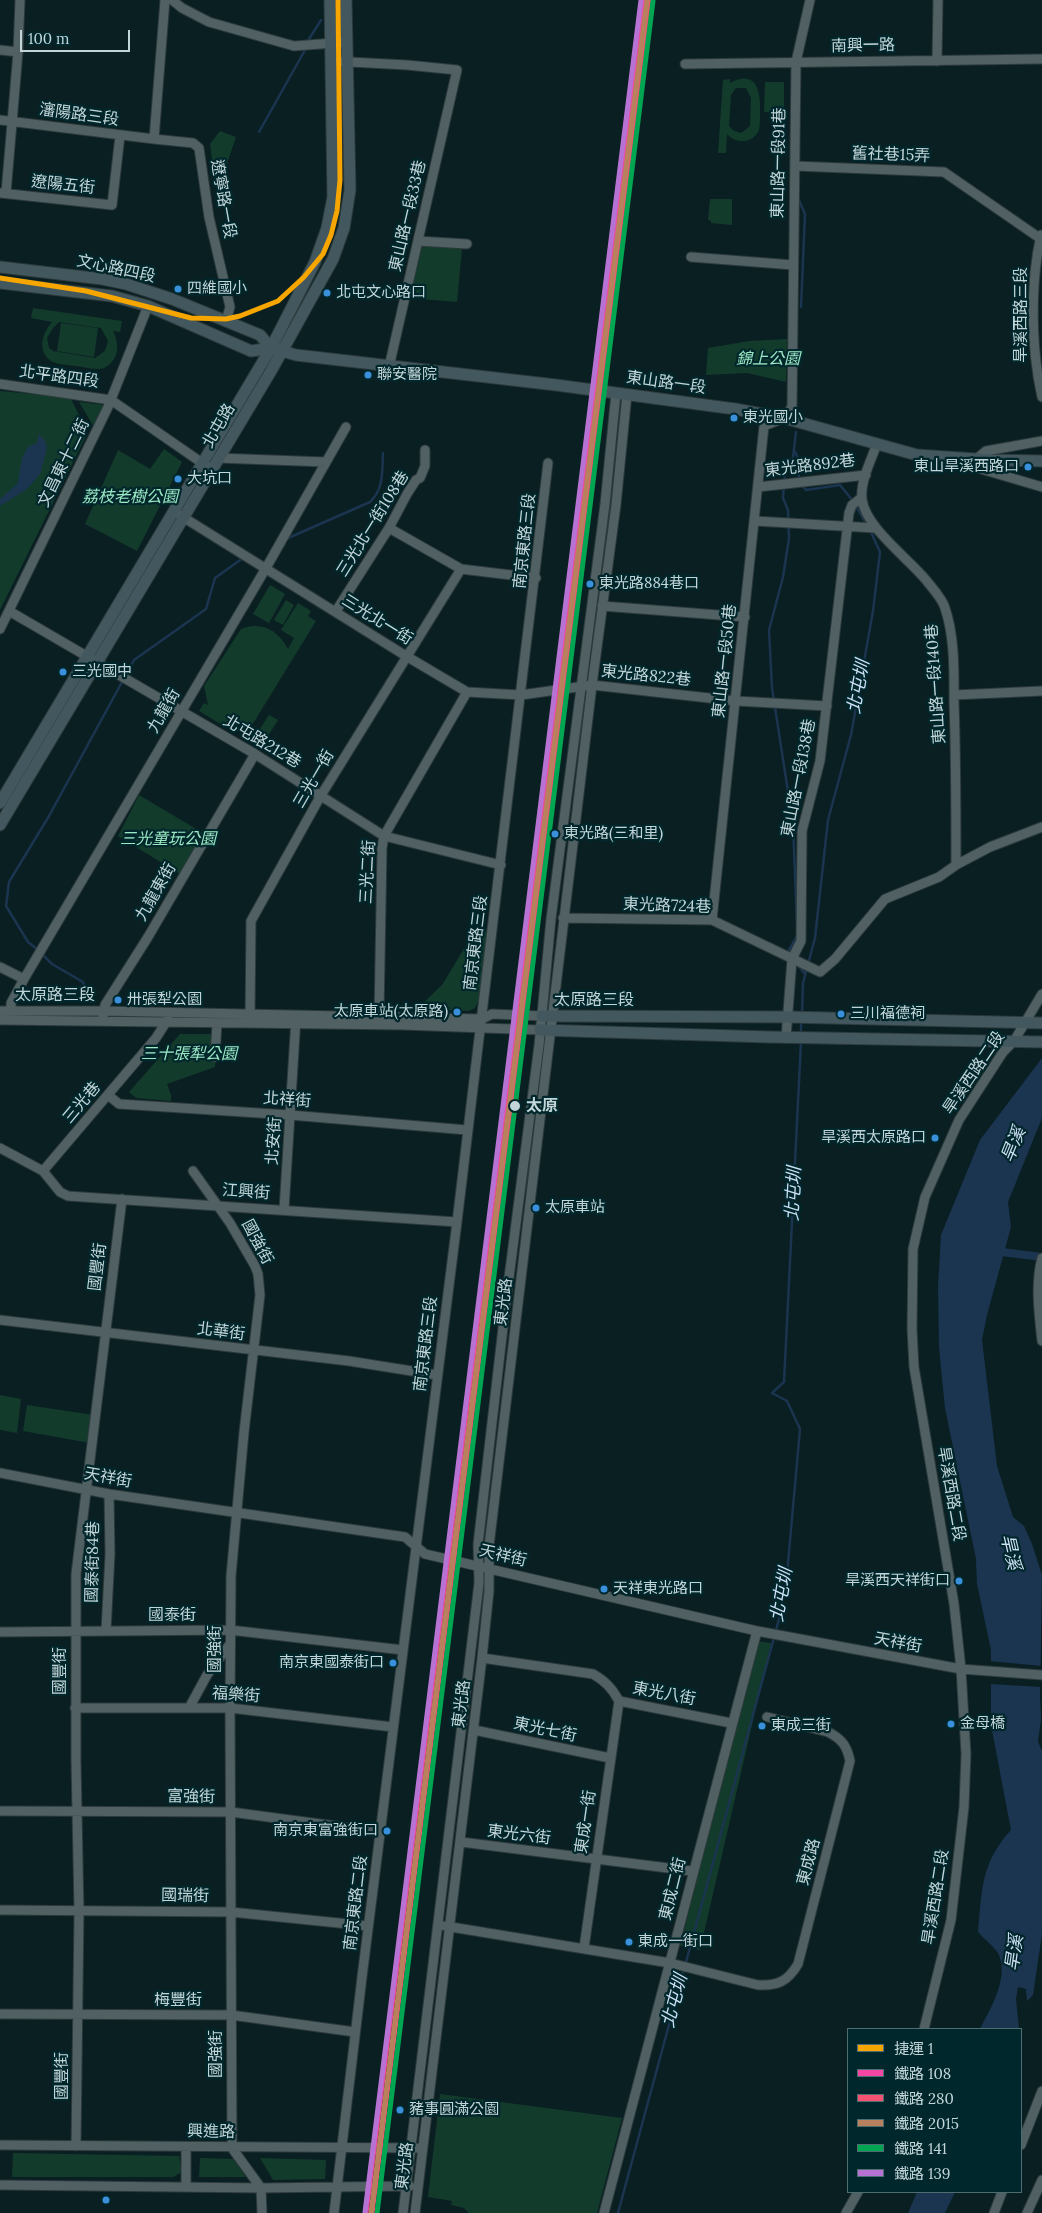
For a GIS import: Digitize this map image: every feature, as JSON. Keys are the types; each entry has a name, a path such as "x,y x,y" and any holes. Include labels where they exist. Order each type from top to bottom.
{"main road":[{"name":"北屯路","path":"207,466 218,458 276,350 315,262 330,217 333,197 330,2"},
{"name":"北屯路","path":"0,803 92,659 276,350 330,266 344,228 349,203 346,4"},
{"name":"文心路四段","path":"0,267 102,279 126,284 172,299 260,335 276,350"},
{"name":"文心路四段","path":"0,283 102,294 148,306 251,351 276,350"},
{"name":"東山路一段","path":"276,350 389,367 456,373 622,394 784,418 917,455 975,460 1042,461"},
{"name":"北屯路","path":"0,825 92,659"},
{"name":"太原路三段","path":"548,1016 787,1017 1040,1023"},
{"name":"太原路三段","path":"546,1031 786,1038 1042,1042"}],"street":[{"path":"3,193 18,52 20,0"},
{"path":"154,139 165,0"},
{"path":"172,0 182,8 209,22 294,46 313,43 346,42"},
{"name":"東山路一段91巷","path":"784,418 792,407 796,62 810,0"},
{"path":"937,61 938,0"},
{"path":"0,50 18,52"},
{"name":"南興一路","path":"685,64 1042,59"},
{"path":"331,62 347,61"},
{"name":"東山路一段33巷","path":"347,61 456,70 389,367"},
{"name":"瀋陽路三段","path":"0,120 154,139"},
{"name":"遼陽五街","path":"3,193 112,205 120,136"},
{"name":"遼寧路一段","path":"154,139 193,143 199,148 209,217 230,307 226,321"},
{"name":"舊社巷15弄","path":"794,166 944,172 1041,236"},
{"name":"旱溪西路三段","path":"1041,236 1035,268 1035,354 1042,397"},
{"path":"418,241 467,244"},
{"path":"691,258 793,265"},
{"name":"文昌東十二街","path":"0,629 111,400 148,306"},
{"name":"北平路四段","path":"0,384 111,400 207,466"},
{"name":"東光路","path":"548,1016 551,919 587,686 602,606 622,394"},
{"name":"東光路","path":"403,2213 480,1566 478,1544 500,1349 563,918 605,504 622,394"},
{"name":"東山路一段50巷","path":"712,920 764,426 784,418"},
{"name":"九龍街","path":"11,1011 11,1003 24,979 266,568 346,427"},
{"path":"1042,441 986,451 975,460 981,469 1042,487"},
{"path":"861,498 866,475 877,444"},
{"name":"三光北一街108巷","path":"336,611 389,528 407,494 416,480 420,478 424,466 424,450"},
{"path":"218,458 326,462"},
{"name":"南京東路三段","path":"417,1545 536,578 548,463"},
{"name":"東光路892巷","path":"758,487 866,475"},
{"name":"東山路一段138巷","path":"786,1038 792,959 801,941 802,831 820,761 847,527 852,505 861,498"},
{"name":"東山路一段140巷","path":"861,498 868,517 875,528 914,565 940,598 945,608 952,653 954,695 956,865"},
{"name":"三光北一街","path":"179,514 467,692 521,695 587,686"},
{"path":"754,521 875,528"},
{"path":"389,528 461,569 536,578"},
{"name":"三光一街","path":"250,1019 252,920 320,796 461,569"},
{"path":"602,606 745,617"},
{"name":"北屯路212巷","path":"9,611 255,754 384,836 501,866"},
{"name":"東光路822巷","path":"587,686 736,701 827,706"},
{"path":"954,695 1042,691"},
{"name":"三光二街","path":"379,1016 384,836 467,692"},
{"name":"九龍東街","path":"103,1016 104,1005 148,937 255,754"},
{"path":"956,865 990,847 1042,827"},
{"name":"東光路724巷","path":"563,918 712,920 820,972 835,959 885,899 939,877 956,865"},
{"path":"0,967 24,979"},
{"name":"旱溪西路二段","path":"924,2028 951,1920 964,1807 966,1754 954,1604 914,1367 912,1311 913,1249 925,1197 959,1120 1003,1052 1014,1041 1042,994"},
{"name":"太原路三段","path":"0,1011 168,1018 481,1023 492,1014 548,1016"},
{"name":"太原路三段","path":"0,1020 103,1016"},
{"name":"太原路三段","path":"296,1019 379,1016 481,1023 546,1031"},
{"name":"太原路三段","path":"168,1018 217,1023 250,1019"},
{"name":"三光巷","path":"43,1171 108,1095 168,1018"},
{"name":"北安街","path":"284,1210 296,1019"},
{"path":"215,1058 217,1023"},
{"name":"東光路","path":"414,2213 474,1730 490,1569 489,1546 546,1031"},
{"name":"北祥街","path":"108,1095 119,1104 290,1115 467,1130"},
{"path":"0,1148 43,1171"},
{"name":"江興街","path":"43,1171 60,1192 68,1196 457,1222"},
{"name":"國強街","path":"193,1171 230,1223 258,1274 260,1296 230,1576 230,2015 232,2148"},
{"name":"國豐街","path":"76,2146 79,1911 75,1708 76,1574 122,1199"},
{"path":"1042,1258 1039,1277 1039,1317 1042,1341"},
{"name":"北華街","path":"0,1320 349,1361 438,1375"},
{"name":"天祥街","path":"0,1473 109,1494 405,1537 417,1545 425,1554 757,1632 960,1669 1042,1675"},
{"name":"國泰街84巷","path":"106,1631 110,1554 109,1494"},
{"name":"南京東路二段","path":"334,2213 368,1926 417,1545"},
{"name":"國泰街","path":"0,1632 230,1630 403,1650"},
{"name":"東成二街","path":"604,2213 670,1963 692,1871 757,1632"},
{"path":"189,1708 207,1675 230,1644"},
{"name":"東光八街","path":"482,1658 593,1674 613,1690 619,1701 732,1723"},
{"name":"東成一街","path":"584,1948 619,1701"},
{"name":"福樂街","path":"75,1708 230,1708 393,1727"},
{"name":"東成路","path":"670,1963 758,1985 771,1986 783,1982 792,1975 798,1964 849,1774 850,1761 844,1742 836,1736 828,1732 767,1717"},
{"name":"東光七街","path":"474,1730 610,1758"},
{"name":"富強街","path":"0,1811 231,1812 380,1832"},
{"name":"東光六街","path":"461,1842 692,1871"},
{"name":"國瑞街","path":"0,1910 231,1912 368,1926"},
{"path":"438,1926 670,1963"},
{"name":"梅豐街","path":"0,2014 230,2015 355,2032"},
{"path":"1022,2142 1042,2091"},
{"name":"興進路","path":"0,2145 422,2148"},
{"path":"186,2147 186,2187"},
{"path":"232,2148 261,2188 262,2213"},
{"path":"1027,2213 1042,2180"},
{"path":"0,2185 261,2188 418,2186"},
{"path":"846,2213 857,2193"},
{"path":"994,2213 1002,2193"}],"green space":[{"path":"730,79 730,83 739,79 752,81 756,86 760,99 760,125 756,135 748,140 735,140 727,134 726,153 718,153 723,80","holes":["736,88 746,88 751,98 750,126 741,133 734,131 729,126 731,95"]},
{"path":"765,82 784,82 784,113 764,112"},
{"path":"220,131 236,137 221,181 215,181 210,144"},
{"path":"710,199 732,199 732,225 711,223 708,220"},
{"path":"420,244 462,249 457,302 409,298"},
{"path":"33,308 122,321 120,332 113,331 117,341 115,357 109,365 101,369 90,369 53,362 44,353 42,343 43,337 52,322 31,318","holes":["59,322 101,328 108,341 105,351 95,358 53,351 49,348 47,338"]},
{"path":"61,323 98,328 94,357 57,351"},
{"name":"錦上公園","path":"787,339 786,382 747,373 706,375 708,348 749,341"},
{"path":"0,391 71,399 80,417 86,436 0,610"},
{"path":"79,402 104,405 94,427"},
{"name":"荔枝老樹公園","path":"164,449 182,462 137,551 85,524 118,450 150,469"},
{"path":"270,585 285,594 269,623 253,614"},
{"path":"286,600 294,605 283,625 274,620"},
{"path":"298,603 311,611 308,616 316,621 246,735 237,730 240,722 233,722 229,729 199,711 204,703 208,705 204,686 241,629 255,626 268,629 284,642 288,649 294,638 281,630"},
{"path":"269,715 278,720 261,747 252,741"},
{"name":"三光童玩公園","path":"139,795 203,833 180,874 118,836"},
{"path":"487,931 479,999 475,1008 469,1011 419,1009 442,985 470,939"},
{"name":"三十張犁公園","path":"180,1034 217,1034 215,1067 167,1084 171,1101 136,1098 129,1092"},
{"path":"0,1395 21,1399 17,1433 0,1430"},
{"path":"27,1405 94,1415 90,1443 23,1431"},
{"path":"757,1641 771,1643 700,1950 680,1946"},
{"name":"豬事圓滿公園","path":"440,2094 622,2118 597,2213 469,2213 464,2208 451,2205 452,2201 428,2197"},
{"path":"13,2153 179,2156 182,2172 173,2177 12,2177"},
{"path":"200,2158 234,2159 246,2177 199,2177"},
{"path":"260,2158 326,2160 325,2179 273,2180"}],"water":[{"path":"39,434 46,443 47,448 40,474 27,489 0,506 0,499 18,483 22,458 28,447 37,443"},
{"name":"旱溪","path":"1042,1058 1042,1118 1008,1202 1011,1227 982,1340 997,1466 1013,1517 1024,1526 1042,1575 1041,1719 1038,1742 1042,1751 1042,1934 1033,1995 1027,2001 1026,1989 1018,1987 1016,1999 1019,2028 980,2028 997,1994 1002,1974 999,1955 978,1932 982,1890 988,1865 1001,1842 1011,1830 991,1725 991,1650 977,1584 976,1559 945,1408 939,1348 938,1287 941,1235 980,1140"},
{"path":"917,2193 955,2193 945,2213 908,2213"}],"pier":[{"name":"金母橋","path":"989,1661 1042,1666 1042,1687 989,1684"}],"waterway":[{"path":"309,39 321,20"},
{"path":"259,132 305,50"},
{"path":"798,198 805,214 801,307"},
{"name":"北屯圳","path":"796,432 793,457 785,472 783,498 788,510 789,538 783,577 769,630 772,688 793,824 797,925"},
{"name":"北屯圳","path":"794,450 798,458 799,480"},
{"path":"286,539 370,502 375,497 380,486 383,453"},
{"name":"北屯圳","path":"802,485 806,490 840,485 853,501"},
{"name":"北屯圳","path":"856,506 867,525"},
{"name":"北屯圳","path":"802,1014 803,983 815,938 828,820 851,735 873,611 880,552 870,530"},
{"path":"38,950 28,942 6,906 9,882 49,816 134,660 206,609 215,578 243,558"},
{"name":"北屯圳","path":"792,955 789,950 797,936"},
{"path":"42,954 52,964 83,982 91,1002"},
{"name":"北屯圳","path":"797,964 805,974"},
{"name":"北屯圳","path":"801,1020 801,1034"},
{"name":"北屯圳","path":"618,2213 779,1619 787,1574 800,1429 787,1401 772,1393 784,1382 801,1042"},
{"path":"994,1251 1042,1257"}],"metro line":[{"name":"1","path":"0,278 86,291 191,318 226,319 240,316 278,301 304,277 323,254 331,235 337,211 340,180 338,0"}],"rail line":[{"name":"139","path":"365,2212 641,0"},
{"name":"108","path":"366,2213 643,0"},
{"name":"2015","path":"371,2213 647,0"},
{"name":"280","path":"372,2213 649,1"},
{"name":"141","path":"377,2213 653,1"}],"place":[{"name":"四維國小","path":"178,289"},
{"name":"北屯文心路口","path":"327,293"},
{"name":"聯安醫院","path":"368,375"},
{"name":"東光國小","path":"734,418"},
{"name":"東山旱溪西路口","path":"1028,467"},
{"name":"大坑口","path":"178,479"},
{"name":"東光路884巷口","path":"590,584"},
{"name":"三光國中","path":"63,672"},
{"name":"東光路(三和里)","path":"555,834"},
{"name":"卅張犁公園","path":"118,1000"},
{"name":"太原車站(太原路)","path":"457,1012"},
{"name":"三川福德祠","path":"841,1014"},
{"name":"太原","path":"515,1106"},
{"name":"旱溪西太原路口","path":"935,1138"},
{"name":"太原車站","path":"536,1208"},
{"name":"旱溪西天祥街口","path":"959,1581"},
{"name":"天祥東光路口","path":"604,1589"},
{"name":"南京東國泰街口","path":"393,1663"},
{"name":"金母橋","path":"951,1724"},
{"name":"東成三街","path":"762,1726"},
{"name":"南京東富強街口","path":"387,1831"},
{"name":"東成一街口","path":"629,1942"},
{"name":"豬事圓滿公園","path":"400,2110"}]}
